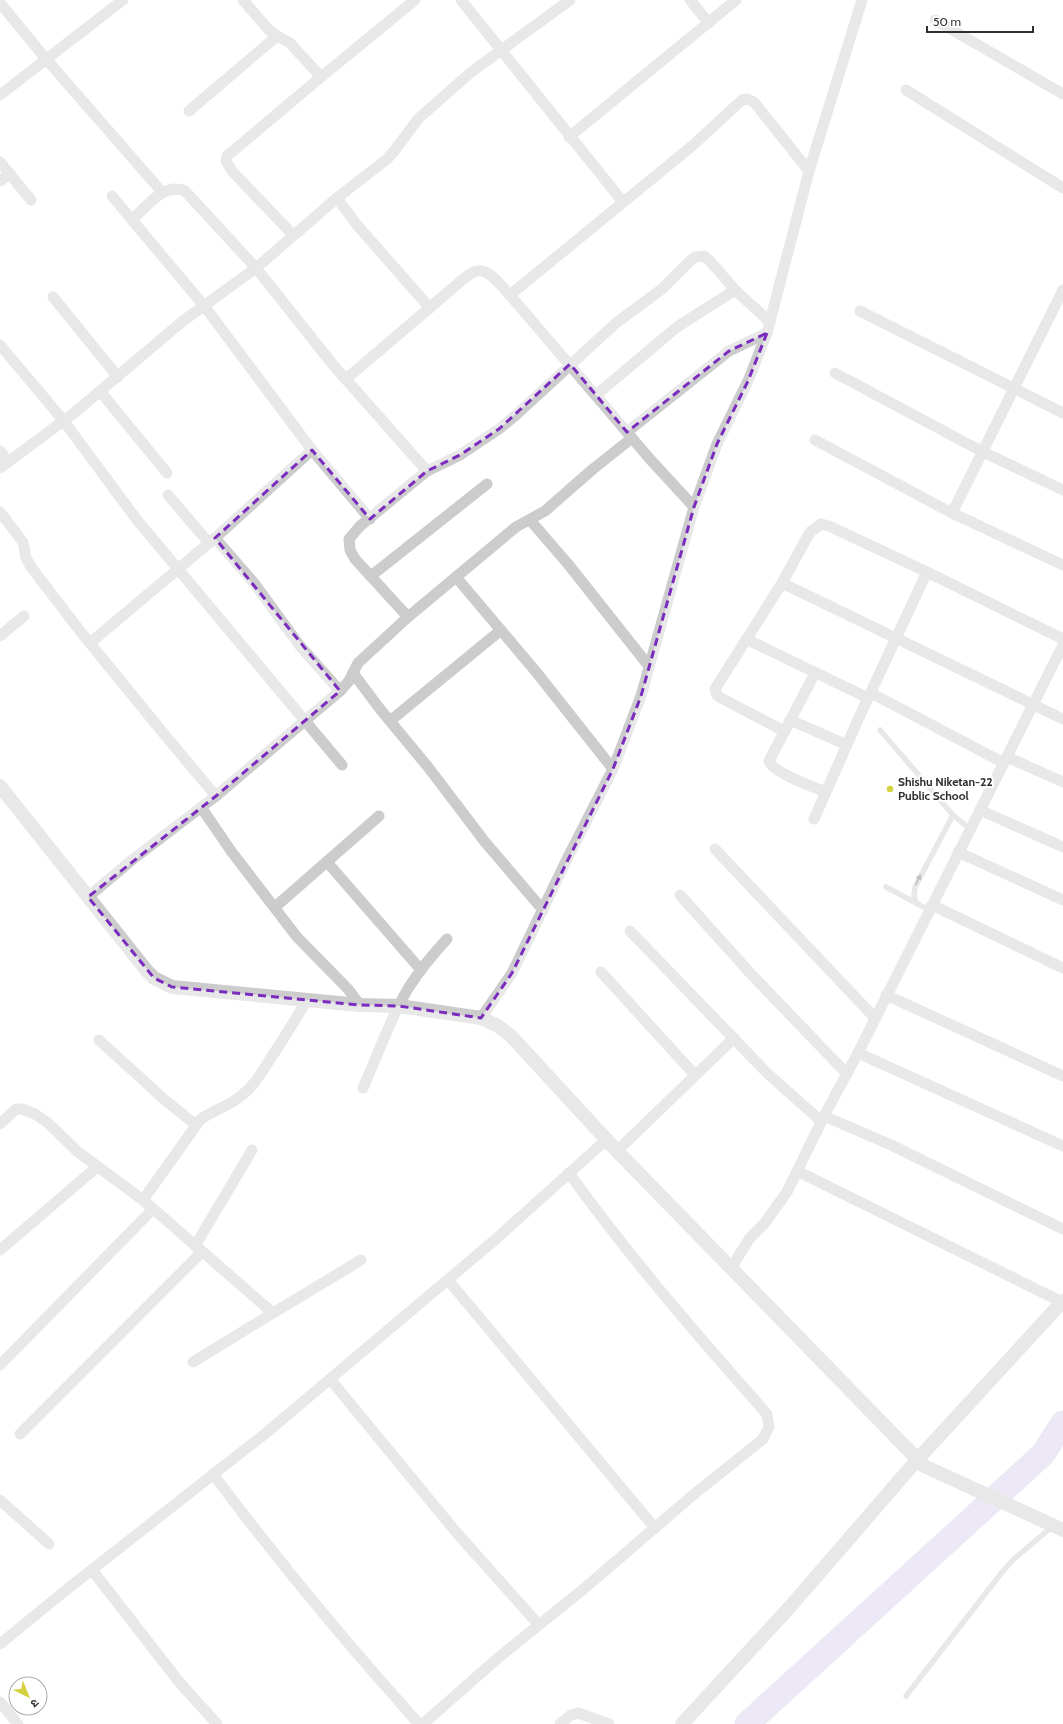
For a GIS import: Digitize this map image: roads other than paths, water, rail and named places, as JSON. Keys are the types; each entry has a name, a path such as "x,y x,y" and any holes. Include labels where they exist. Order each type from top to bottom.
{"street":[{"path":"0,96 123,0"},
{"path":"243,0 269,30 298,49 321,77"},
{"path":"293,235 232,171 226,161 227,156 415,0"},
{"path":"461,0 569,136 624,202"},
{"path":"0,451 4,464 118,377 183,321 256,268 337,198 387,159 418,119 470,73 570,0"},
{"path":"690,0 708,23"},
{"path":"569,136 736,0"},
{"path":"482,1018 512,973 544,910 568,857 613,770 641,696 648,665 694,507 717,444 748,381 768,327 809,170 862,0"},
{"path":"0,3 46,59 162,192"},
{"path":"935,20 1063,94"},
{"path":"189,111 277,36"},
{"path":"906,90 1063,188"},
{"path":"510,295 692,146 742,100 747,98 754,102 764,112 809,170"},
{"path":"0,162 31,200"},
{"path":"0,181 10,174"},
{"path":"132,220 162,192 173,189 184,192 256,268 334,366 427,471"},
{"path":"112,196 205,306 312,450 370,519"},
{"path":"337,198 357,225 430,308"},
{"path":"408,617 355,559 348,544 353,533 427,471 460,455 499,429 534,400 570,364 616,323 662,289 695,257 704,256 710,261 768,327"},
{"path":"346,379 461,280 477,271 483,270 489,273 510,295 596,396 694,507"},
{"path":"596,396 677,327 735,290"},
{"path":"952,513 1063,290"},
{"path":"53,297 118,377"},
{"path":"860,311 1063,413"},
{"path":"88,897 132,860 216,796 345,686 358,663 408,617 516,527 545,510 630,435 730,351 768,327"},
{"path":"0,344 63,420 130,512 342,765"},
{"path":"835,373 983,452 1063,490"},
{"path":"100,391 167,473"},
{"path":"816,440 952,513 1063,564"},
{"path":"90,643 156,590 177,569 212,541 312,450"},
{"path":"371,576 487,484"},
{"path":"168,495 254,582 300,646 340,690"},
{"path":"0,512 23,542 25,556 31,567 90,643 216,796"},
{"path":"530,520 568,564 648,665"},
{"path":"784,731 721,698 716,692 716,686 782,583 810,532 822,524 830,526 927,572 1063,639"},
{"path":"814,819 869,695 927,572"},
{"path":"456,577 538,673 613,770"},
{"path":"782,583 1063,719"},
{"path":"0,636 24,616"},
{"path":"390,721 501,630"},
{"path":"746,639 815,672 869,695 1005,760 1063,782"},
{"path":"731,1268 750,1238 764,1224 787,1192 822,1119 858,1053 874,1018 1033,704 1060,660 1063,645"},
{"path":"815,672 770,757 770,765 826,792"},
{"path":"353,673 428,767 485,842 544,910"},
{"path":"790,720 847,745"},
{"path":"3,794 147,971 162,983 172,987 360,1005 399,1006 482,1018 498,1026 511,1036 606,1140 917,1460 932,1471 1053,1526"},
{"path":"201,807 231,851 275,907 297,938 348,989 360,1005"},
{"path":"980,810 1063,846"},
{"path":"275,907 379,816"},
{"path":"715,850 874,1018"},
{"path":"958,852 1063,900"},
{"path":"327,862 421,970"},
{"path":"680,895 751,974 847,1074"},
{"path":"930,907 1063,968"},
{"path":"630,931 767,1072 822,1119 891,1145 1063,1229"},
{"path":"363,1088 399,1006 421,970 447,939"},
{"path":"601,972 695,1075"},
{"path":"886,995 1063,1076"},
{"path":"143,1200 196,1125 210,1113 242,1096 252,1086 288,1032 307,1000"},
{"path":"617,1151 734,1038"},
{"path":"99,1040 150,1087 196,1125"},
{"path":"858,1053 1063,1146"},
{"path":"0,1124 16,1110 22,1109 31,1112 48,1123 78,1152 143,1200 273,1313"},
{"path":"0,1644 266,1432 330,1379 448,1280 606,1140"},
{"path":"20,1434 199,1249 252,1150"},
{"path":"0,1250 97,1167"},
{"path":"682,1724 789,1608 917,1460 1062,1301 797,1171"},
{"path":"422,1724 498,1658 586,1587 763,1438 769,1427 767,1414 702,1342 616,1237 569,1173"},
{"path":"0,1365 153,1209"},
{"path":"194,1362 362,1260"},
{"path":"448,1280 655,1528"},
{"path":"330,1379 456,1532 540,1625"},
{"path":"213,1474 259,1535 370,1670 419,1724"},
{"path":"0,1500 49,1544"},
{"path":"92,1570 180,1683 217,1724"},
{"path":"0,1702 18,1724"},
{"path":"560,1724 571,1715 578,1713 609,1724"}],"lane":[{"path":"880,730 953,815 970,829"},
{"path":"916,903 914,896 915,887 953,815"},
{"path":"886,887 916,903 930,907"},
{"path":"906,1696 1003,1571 1014,1559 1053,1526"}],"waterway":[{"path":"747,1724 1043,1454 1063,1423"}],"place":[{"name":"Shishu Niketan-22 Public School","path":"890,789"}]}
